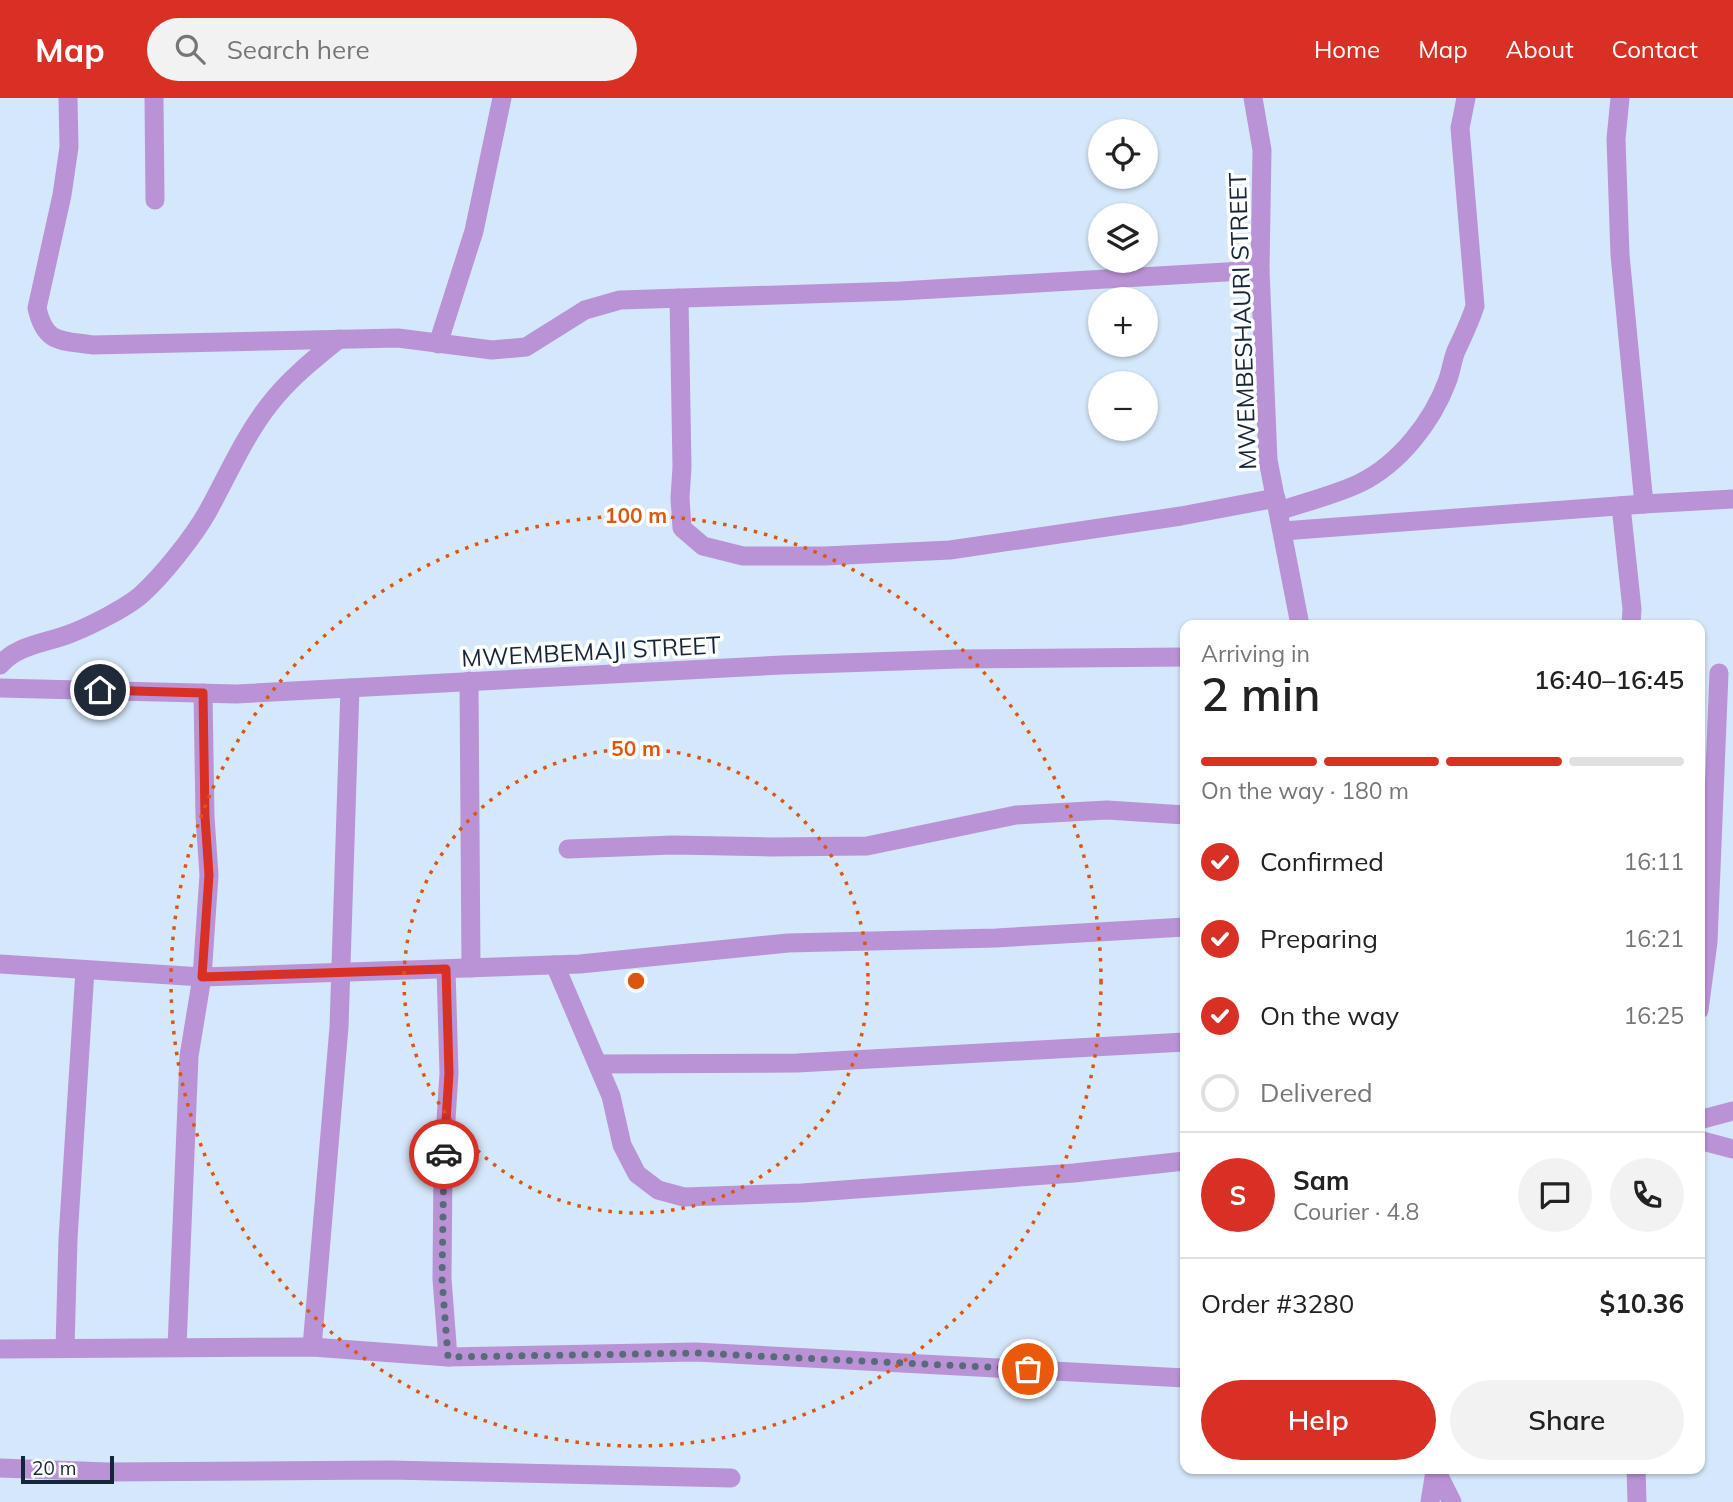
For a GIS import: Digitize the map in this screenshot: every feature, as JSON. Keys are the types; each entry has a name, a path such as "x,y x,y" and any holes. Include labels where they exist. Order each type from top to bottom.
{"street":[{"path":"68,98 69,148 62,195 37,308 41,326 55,339 93,345 398,338 492,350 526,347 585,310 620,300 900,291 1261,270"},
{"path":"154,98 155,200"},
{"path":"438,344 474,231 502,98"},
{"name":"MWEMBESHAURI STREET","path":"1253,98 1262,149 1261,270 1268,460 1299,620"},
{"path":"1279,513 1361,482 1394,460 1419,431 1438,403 1448,381 1456,352 1475,306 1460,128 1466,98"},
{"path":"1620,98 1616,139 1620,255 1644,504"},
{"path":"678,298 682,528 703,546 743,556 825,556 950,550 1181,516 1621,506 1733,499"},
{"path":"0,665 35,643 71,634 140,596 168,565 206,514 242,447 270,404 299,372 339,339"},
{"path":"1621,506 1631,620"},
{"name":"MWEMBEMAJI STREET","path":"0,688 236,694 601,674 959,659 1180,657"},
{"path":"1705,965 1718,673"},
{"path":"469,681 471,968"},
{"path":"312,1347 339,1027 350,688"},
{"path":"177,1347 190,1056 202,977 209,875 203,693"},
{"path":"568,849 673,845 867,846 1016,815 1107,810 1180,815"},
{"path":"0,964 202,977 340,973 580,964 788,943 996,938 1180,927"},
{"path":"555,965 611,1096 622,1145 637,1174 658,1190 684,1197 802,1193 1074,1173 1180,1162"},
{"path":"446,969 449,1073 443,1167 442,1279 448,1357"},
{"path":"65,1348 68,1239 85,970"},
{"path":"598,1064 797,1063 1180,1042"},
{"path":"1705,1118 1733,1111"},
{"path":"1705,1142 1733,1149"},
{"path":"0,1349 312,1347 448,1357 696,1353 1180,1378"},
{"path":"0,1468 108,1472 390,1470 731,1478"},
{"path":"1430,1502 1434,1474"},
{"path":"1438,1474 1452,1502"},
{"path":"1636,1474 1637,1502"}],"way so far":[{"path":"444,1154 442,1279 448,1357 696,1353 1028,1369"}],"route":[{"path":"100,690 203,693 209,875 202,977 446,969 449,1073 444,1154"}]}
